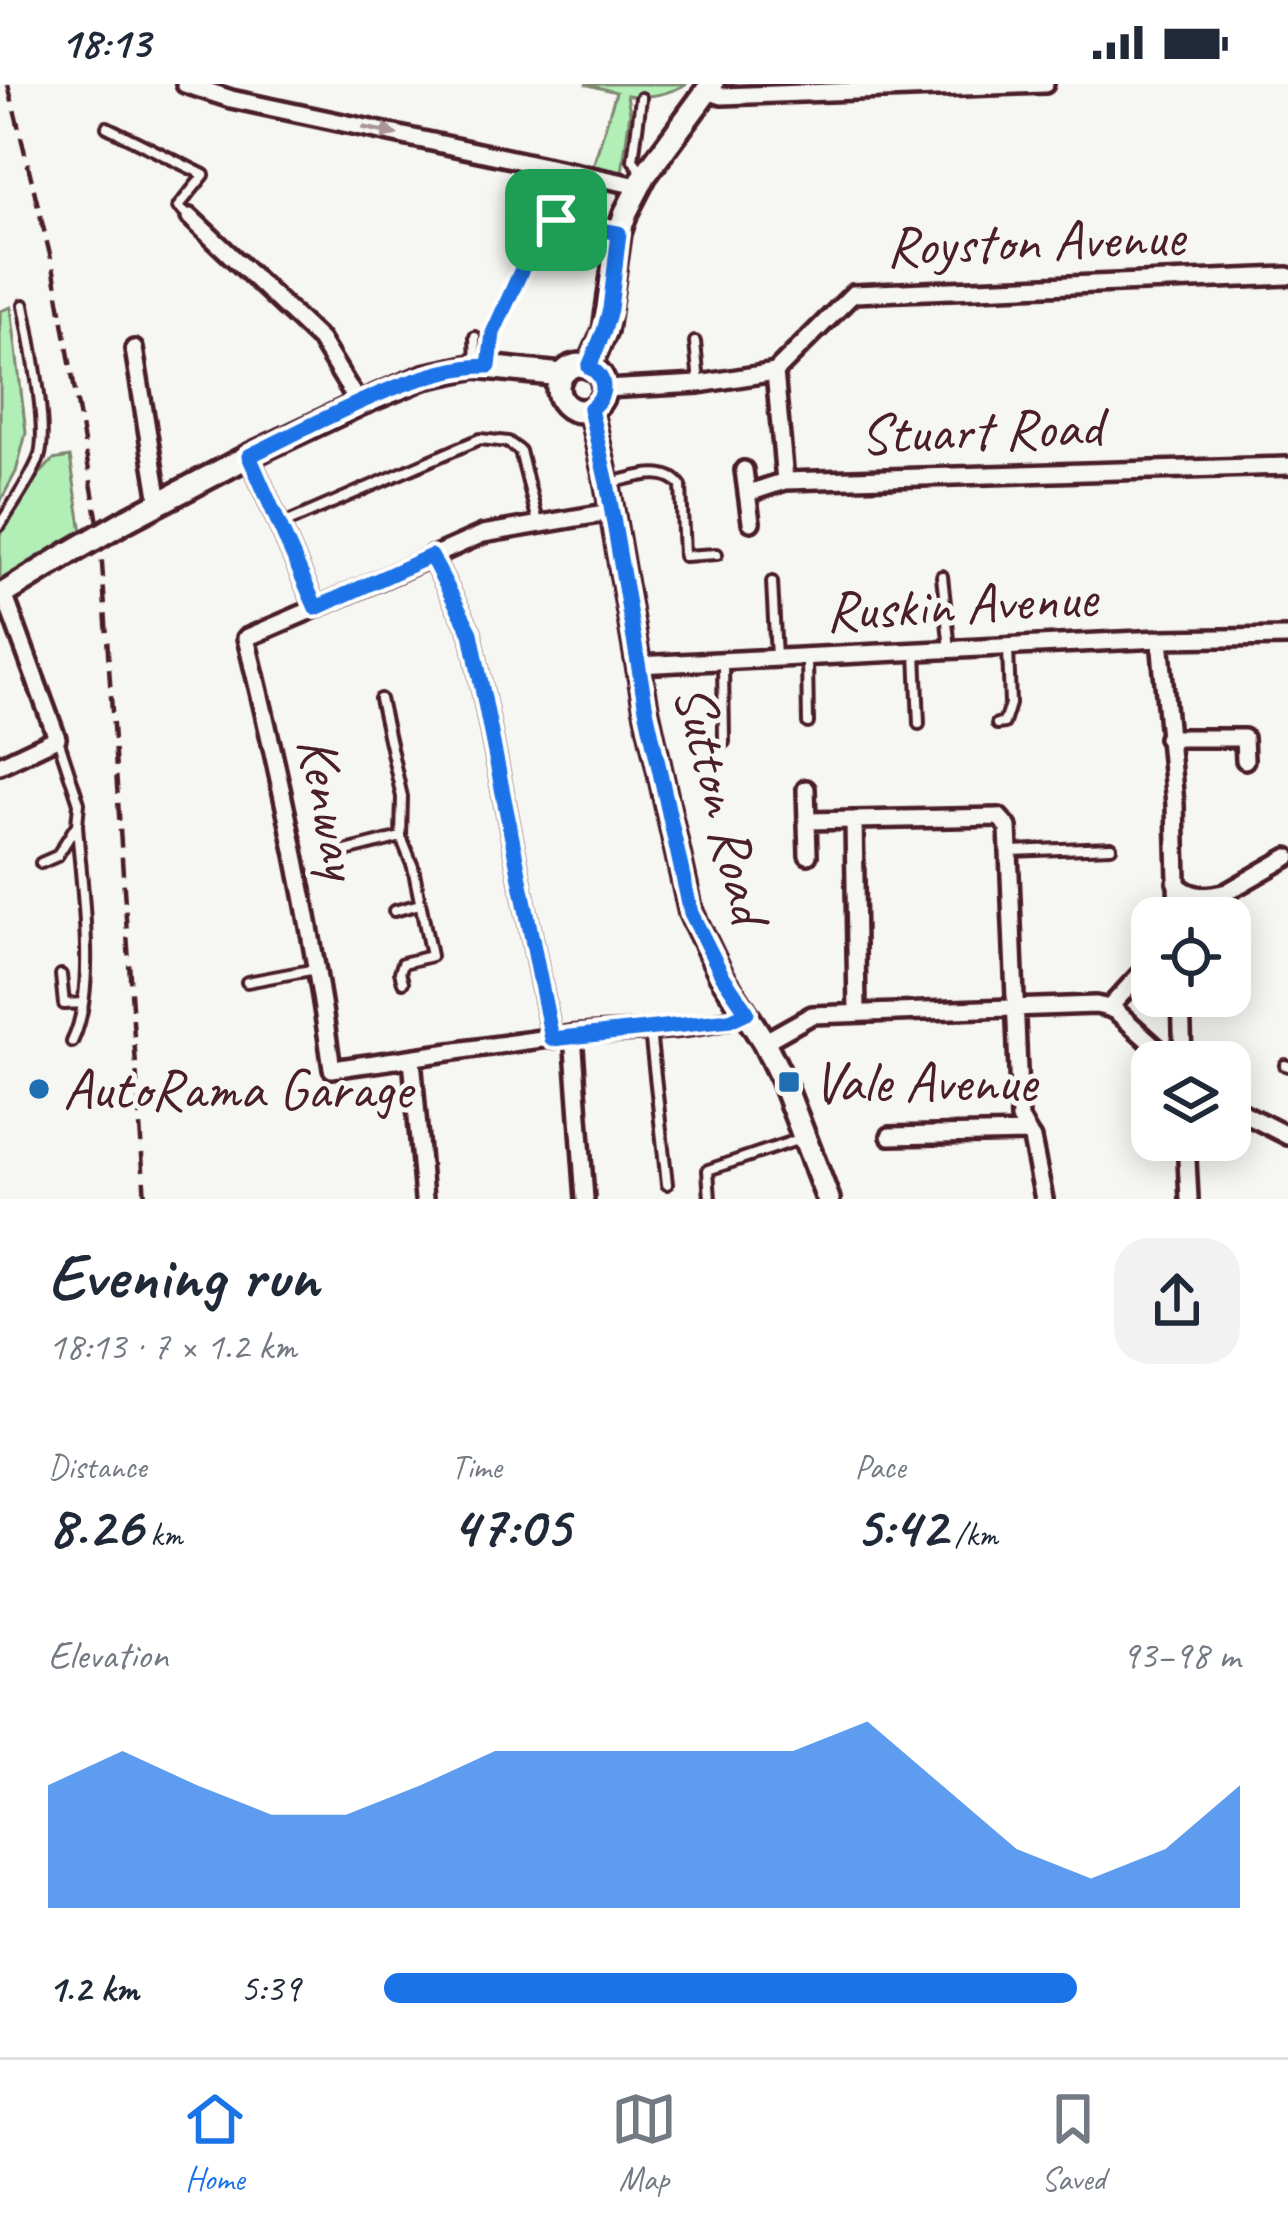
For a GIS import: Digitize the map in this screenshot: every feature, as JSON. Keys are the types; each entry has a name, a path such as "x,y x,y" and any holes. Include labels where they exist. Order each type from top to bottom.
{"main road":[{"path":"589,367 610,309 619,233 641,180 710,87"},
{"path":"2,595 159,502 424,377 491,367 561,386 573,410 590,409 600,401 604,389 600,375 589,367 574,366 561,386"},
{"name":"Sutton Road","path":"590,409 691,913 764,1042 828,1199"}],"street":[{"path":"185,84 231,99 641,180"},
{"path":"710,87 722,96 1045,84"},
{"path":"190,217 320,340 359,404"},
{"name":"Royston Avenue","path":"775,372 853,294 1288,276"},
{"path":"134,350 159,502"},
{"path":"604,389 699,384 775,372"},
{"name":"Stuart Road","path":"775,372 785,481 1288,466"},
{"path":"249,456 316,608 483,534 611,512"},
{"path":"744,470 751,521"},
{"path":"748,493 785,481"},
{"path":"431,556 471,633 552,1039"},
{"path":"0,765 57,738 2,595"},
{"name":"Kenway","path":"316,608 246,638 303,862 332,1069 412,1058"},
{"name":"Ruskin Avenue","path":"638,665 1288,637"},
{"path":"1160,640 1175,804 1177,897"},
{"path":"1167,738 1244,729 1246,760"},
{"path":"806,790 808,855"},
{"path":"808,821 999,818 1008,826 1020,1119 1033,1139 1044,1199"},
{"path":"854,820 857,1012"},
{"path":"1219,897 1288,857"},
{"path":"1176,883 1197,896 1226,892"},
{"path":"1109,1008 1131,984"},
{"path":"764,1042 812,1015 1096,1005 1109,1008 1148,1041"},
{"path":"424,1199 412,1058 572,1035 730,1020 747,1012"},
{"path":"572,1035 585,1199"},
{"path":"1251,1118 1288,1136"},
{"path":"890,1136 1028,1133"},
{"path":"1187,1161 1190,1199"}],"lane":[{"path":"641,98 633,160 641,180"},
{"path":"107,127 204,175 178,206 190,217"},
{"path":"491,367 493,333 542,225 556,220 619,233"},
{"path":"0,525 40,456 36,370 24,305"},
{"path":"476,337 491,367"},
{"path":"695,342 699,384"},
{"path":"280,525 480,439 508,442 520,451 538,524"},
{"path":"607,483 664,473 674,476 681,485 684,556 717,554"},
{"path":"942,575 950,650"},
{"path":"772,582 776,658"},
{"path":"998,724 1010,712 1008,646"},
{"path":"916,651 919,724"},
{"path":"807,656 808,723"},
{"path":"723,660 724,742"},
{"path":"380,699 402,797 401,837 431,956 403,963 403,982"},
{"path":"57,738 80,803 83,1003 72,1042"},
{"path":"41,863 57,856 77,825"},
{"path":"338,854 401,837"},
{"path":"1009,851 1111,847"},
{"path":"394,911 420,904"},
{"path":"247,982 316,968"},
{"path":"62,975 64,1004 83,1003"},
{"path":"650,1030 668,1184"},
{"path":"710,1199 708,1170 804,1138"}],"green space":[{"path":"585,84 687,84 658,95 627,95 630,112 622,173 593,166 616,92"},
{"path":"11,307 26,433 16,472 0,502 0,311"},
{"path":"70,457 82,532 0,582 0,535 36,478 53,460"}],"railway":[{"path":"8,84 54,271 100,534 145,1199"}],"place":[{"name":"Vale Avenue","path":"789,1082"},
{"name":"AutoRama Garage","path":"39,1089"}],"route":[{"path":"556,220 619,233 610,309 589,367 600,375 604,389 600,401 590,409 646,709 691,913 747,1012 730,1020 552,1039 471,633 431,556 316,608 249,456 424,377 489,366 493,333 542,225 556,220"}]}
